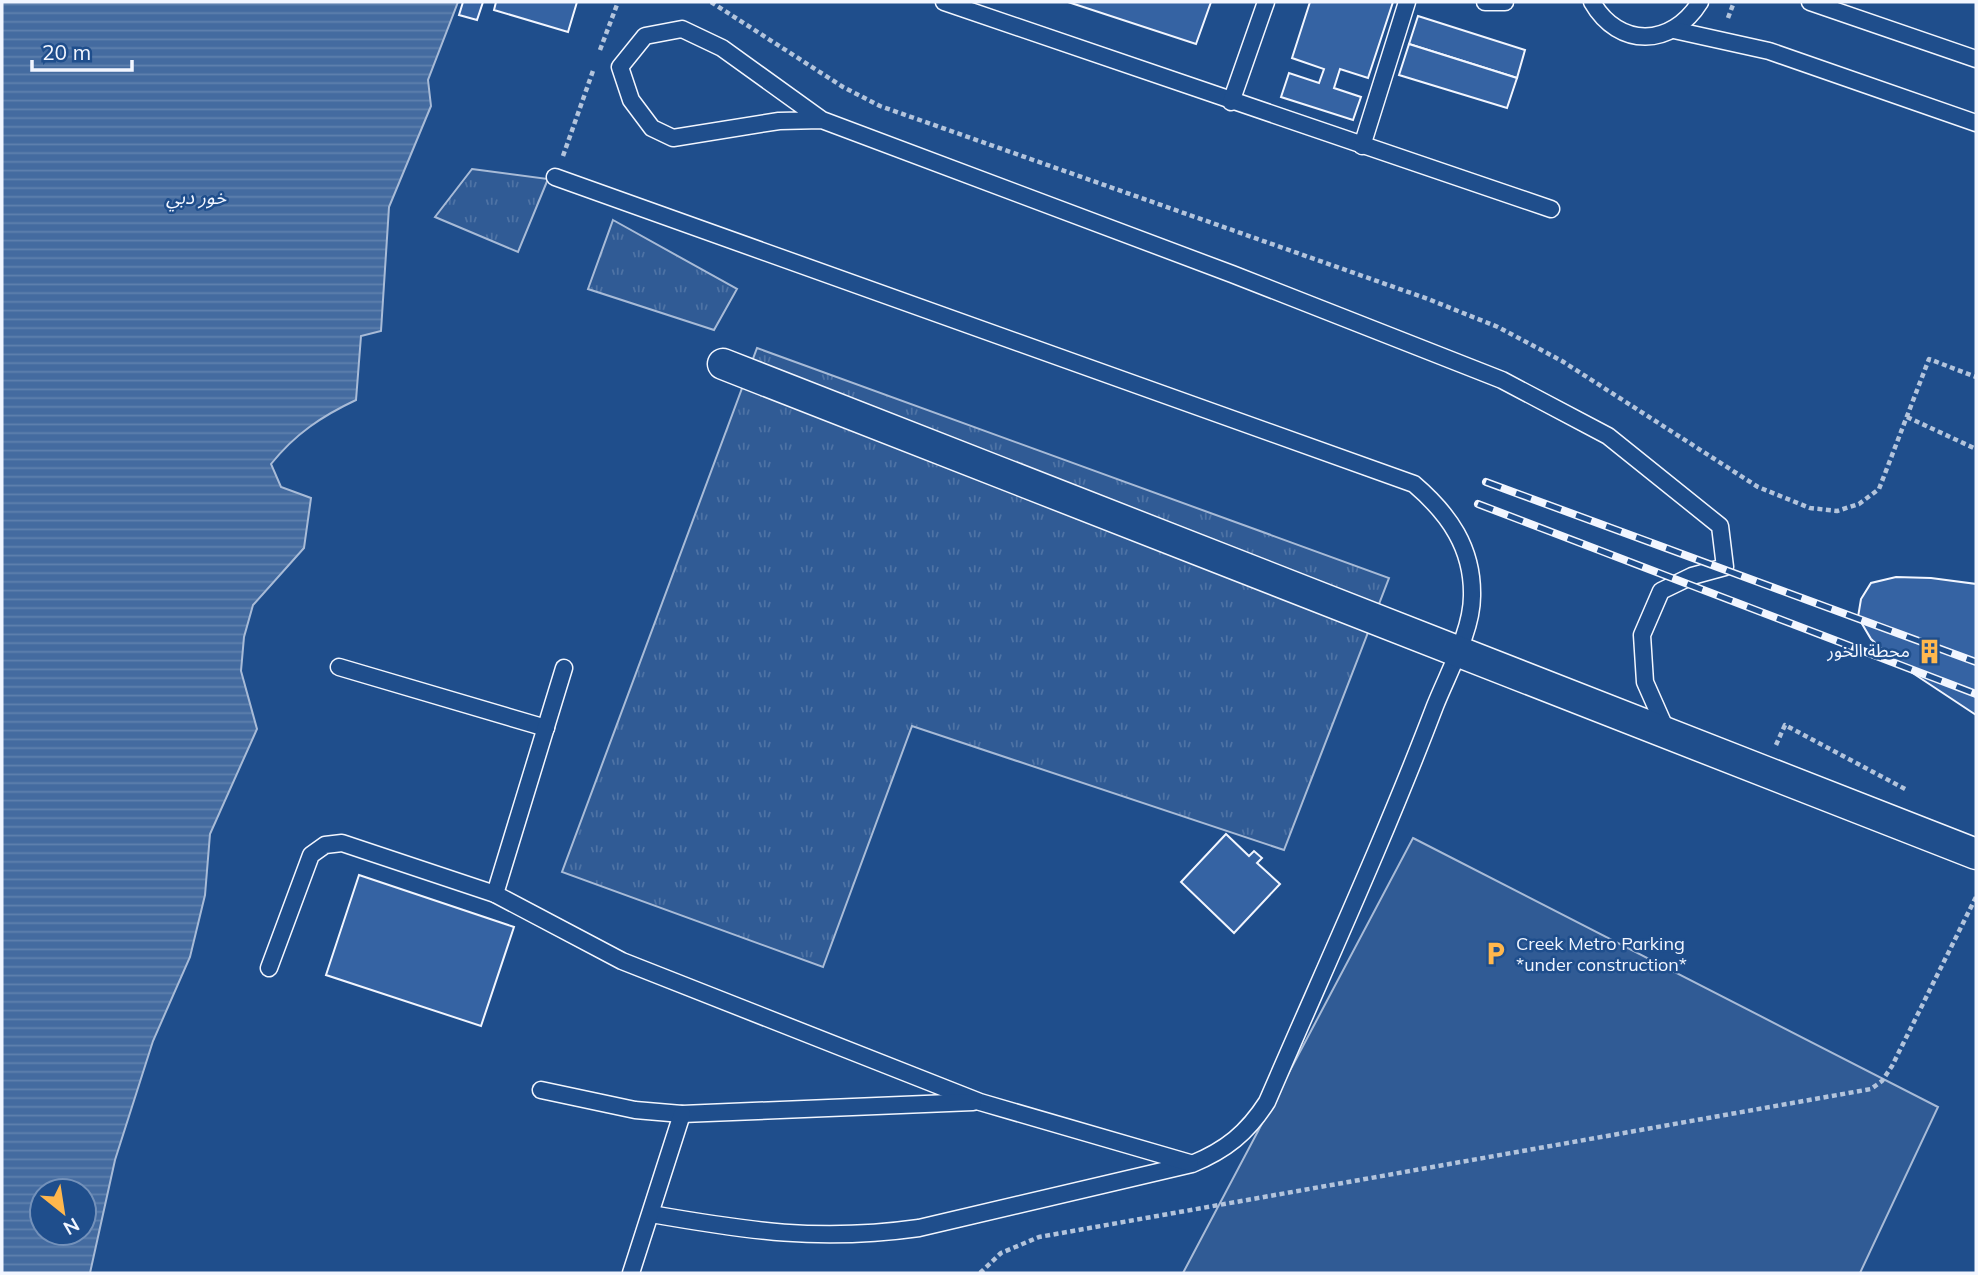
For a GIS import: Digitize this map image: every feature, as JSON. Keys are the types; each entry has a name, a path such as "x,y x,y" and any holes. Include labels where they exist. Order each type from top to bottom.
{"street":[{"path":"723,364 1976,854"}],"lane":[{"path":"944,2 1551,209"},
{"path":"1231,102 1266,2"},
{"path":"1363,146 1407,2"},
{"path":"1485,2 1505,2"},
{"path":"1592,2 1603,19 1628,33 1656,36 1674,30 1689,18 1700,2"},
{"path":"1810,2 1976,59"},
{"path":"822,120 779,121 673,138 652,128 631,100 621,67 645,36 682,29 722,48 822,120 1233,274 1502,380 1608,436 1720,526 1724,567 1692,576 1661,591 1642,635 1645,682 1668,734"},
{"path":"1674,30 1769,51 1976,123"},
{"path":"555,177 1414,484 1439,505 1459,533 1470,564 1473,598 1467,631 1413,764 1267,1102 1254,1123 1236,1140 1215,1154 1192,1164 919,1228 875,1234 785,1235 651,1214"},
{"path":"339,667 546,728"},
{"path":"495,894 564,668"},
{"path":"270,968 311,855 324,845 341,844 495,894 622,961 980,1102 1192,1164"},
{"path":"541,1090 635,1110 682,1114 980,1102"},
{"path":"631,1273 682,1114"}],"path":[{"path":"600,52 618,2"},
{"path":"711,2 843,87 880,106 1428,299 1498,327 1562,361 1758,487 1810,508 1837,511 1859,504 1879,489 1929,359 1976,377"},
{"path":"555,177 595,64"},
{"path":"1907,417 1976,449"},
{"path":"1785,725 1914,794"},
{"path":"980,1273 1001,1252 1039,1237 1871,1089 1888,1074 1976,897"}],"green space":[{"path":"472,169 548,179 518,252 435,217"},
{"path":"613,220 737,289 714,330 588,289"},
{"path":"757,348 1389,578 1284,850 912,726 823,967 562,872"}],"shaded area":[{"name":"Creek Metro Parking *under construction*","path":"1413,838 1938,1107 1860,1273 1183,1273"}],"water":[{"name":"خور دبي","path":"2,2 458,2 428,80 431,106 389,207 381,331 361,336 356,400 310,427 271,464 281,487 311,498 304,548 253,605 244,637 241,671 257,729 210,834 205,895 190,957 153,1041 115,1160 98,1237 98,1177 28,1177 28,1247 96,1247 90,1273 2,1273"}],"building":[{"path":"463,2 483,2 477,20 459,15"},
{"path":"496,2 577,2 568,32 494,10"},
{"path":"1068,2 1211,2 1196,44"},
{"path":"1310,2 1393,2 1368,78 1340,69 1334,88 1361,97 1353,120 1281,97 1289,73 1319,83 1324,69 1292,58"},
{"path":"1418,16 1525,50 1517,78 1409,44"},
{"path":"1409,44 1517,78 1507,108 1399,75"},
{"name":"محطة الخور","path":"1896,577 1976,584 1976,715 1896,662 1871,639 1858,617 1861,599 1871,583"},
{"path":"1226,834 1249,856 1254,851 1262,858 1257,863 1280,884 1234,933 1181,882"},
{"path":"359,875 514,927 481,1026 326,975"}],"railway":[{"path":"1486,482 1976,662"},
{"path":"1478,504 1976,694"}],"place":[{"name":"محطة الخور","path":"1930,651"},
{"name":"Creek Metro Parking *under construction*","path":"1496,954"}]}
